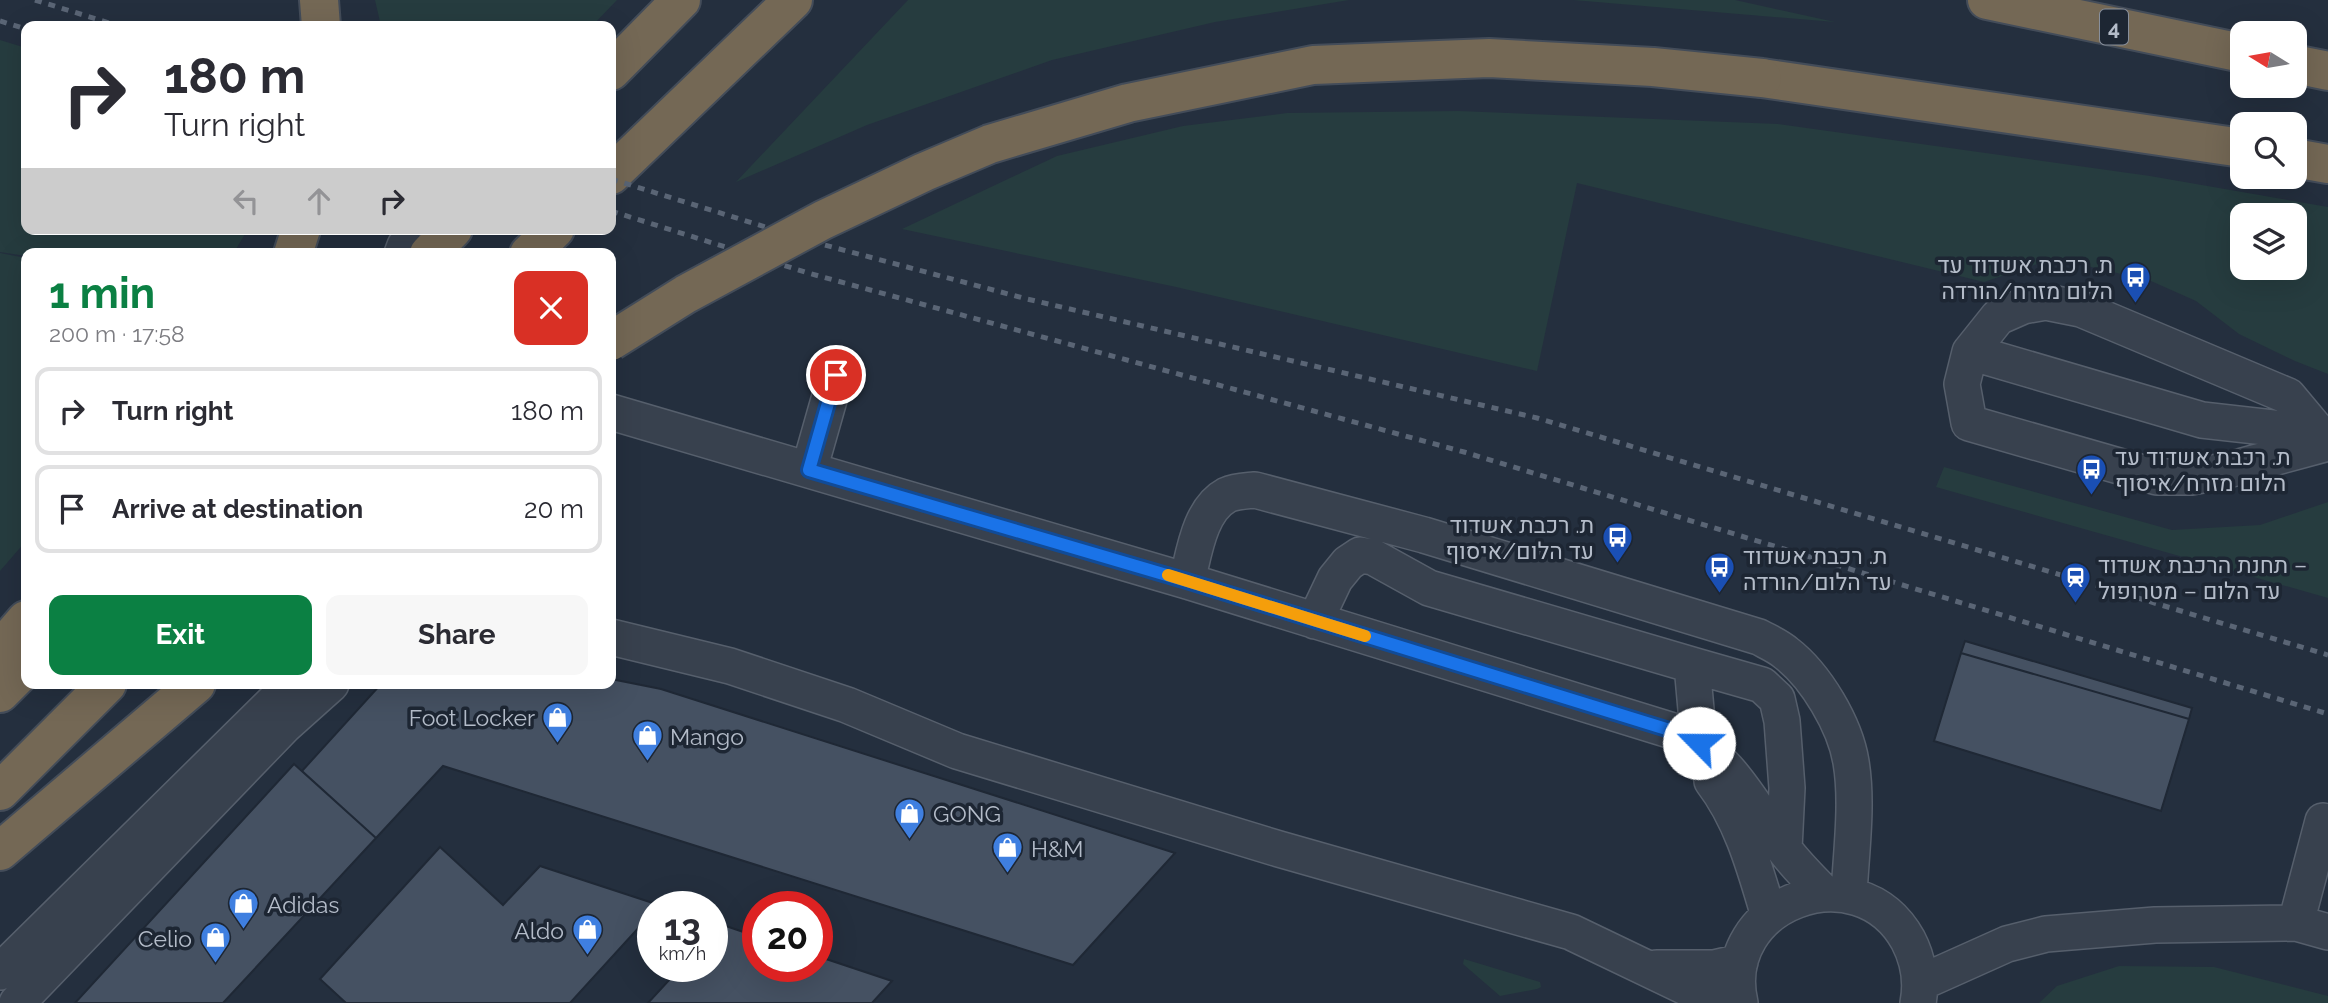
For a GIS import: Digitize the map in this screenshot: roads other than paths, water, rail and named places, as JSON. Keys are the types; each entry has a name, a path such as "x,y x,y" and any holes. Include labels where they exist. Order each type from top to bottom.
{"highway":[{"path":"319,0 321,21"},
{"path":"616,66 681,0"},
{"path":"616,170 793,0"},
{"name":"4","path":"1987,0 2230,51"},
{"path":"616,338 709,282 822,220 990,144 1128,103 1313,65 1489,58 1653,67 1762,78 2230,146"},
{"path":"2307,67 2328,71"},
{"path":"2307,160 2328,164"},
{"path":"418,248 442,235"},
{"path":"535,248 549,235"},
{"path":"0,650 21,626"},
{"path":"0,693 21,672"},
{"path":"0,791 102,689"},
{"path":"0,851 190,689"}],"street":[{"path":"2046,302 2081,309 2288,396 2325,437 2224,471 2191,477 2157,477 1969,423 1962,384 1970,352 1998,317 2023,306 2046,302"},
{"path":"1970,352 2202,420 2325,437"},
{"path":"809,470 836,375"},
{"path":"616,413 1187,581 1676,732 1699,743 1722,763 1746,792 1784,849 1837,894 1881,910 1901,929 1916,960 1919,993 2007,944 2046,934 2155,925 2312,927 2323,821"},
{"path":"2191,477 2199,450 2202,420"},
{"path":"1187,581 1207,516 1219,500 1235,492 1255,490 1279,494 1383,524 1759,637 1787,654 1822,693 1838,724 1851,759 1853,783 1837,894"},
{"path":"1373,557 1383,524"},
{"path":"1315,621 1335,579 1348,563 1360,555 1373,557 1429,588 1762,685 1777,699 1782,721 1787,788 1784,849"},
{"path":"616,639 730,666 847,705 957,751 1272,862 1571,932 1718,1003"},
{"path":"1692,665 1699,743"},
{"path":"0,972 287,689"},
{"path":"17,1003 284,726 325,689"},
{"path":"1651,724 1693,758 1725,800 1750,856 1769,915"},
{"path":"1740,1003 1740,962 1751,937 1769,915 1794,900 1837,894"},
{"path":"1645,967 1691,970 1740,962"}],"railway":[{"path":"35,0 103,21"},
{"path":"0,21 21,27"},
{"path":"616,181 817,243 1027,299 1537,418 2328,655"},
{"path":"616,213 808,273 1464,452 2328,714"}],"place":[{"name":"ת. רכבת אשדוד עד הלום מזרח/הורדה","path":"2136,304"},
{"name":"ת. רכבת אשדוד עד הלום מזרח/איסוף","path":"2092,496"},
{"name":"ת. רכבת אשדוד עד הלום/איסוף","path":"1617,564"},
{"name":"ת. רכבת אשדוד עד הלום/הורדה","path":"1720,595"},
{"name":"תחנת הרכבת אשדוד – עד הלום – מטרופול","path":"2075,604"},
{"name":"Foot Locker","path":"558,744"},
{"name":"Mango","path":"647,763"},
{"name":"GONG","path":"910,840"},
{"name":"H&M","path":"1008,875"},
{"name":"Adidas","path":"244,931"},
{"name":"Aldo","path":"587,957"},
{"name":"Celio","path":"215,965"}]}
